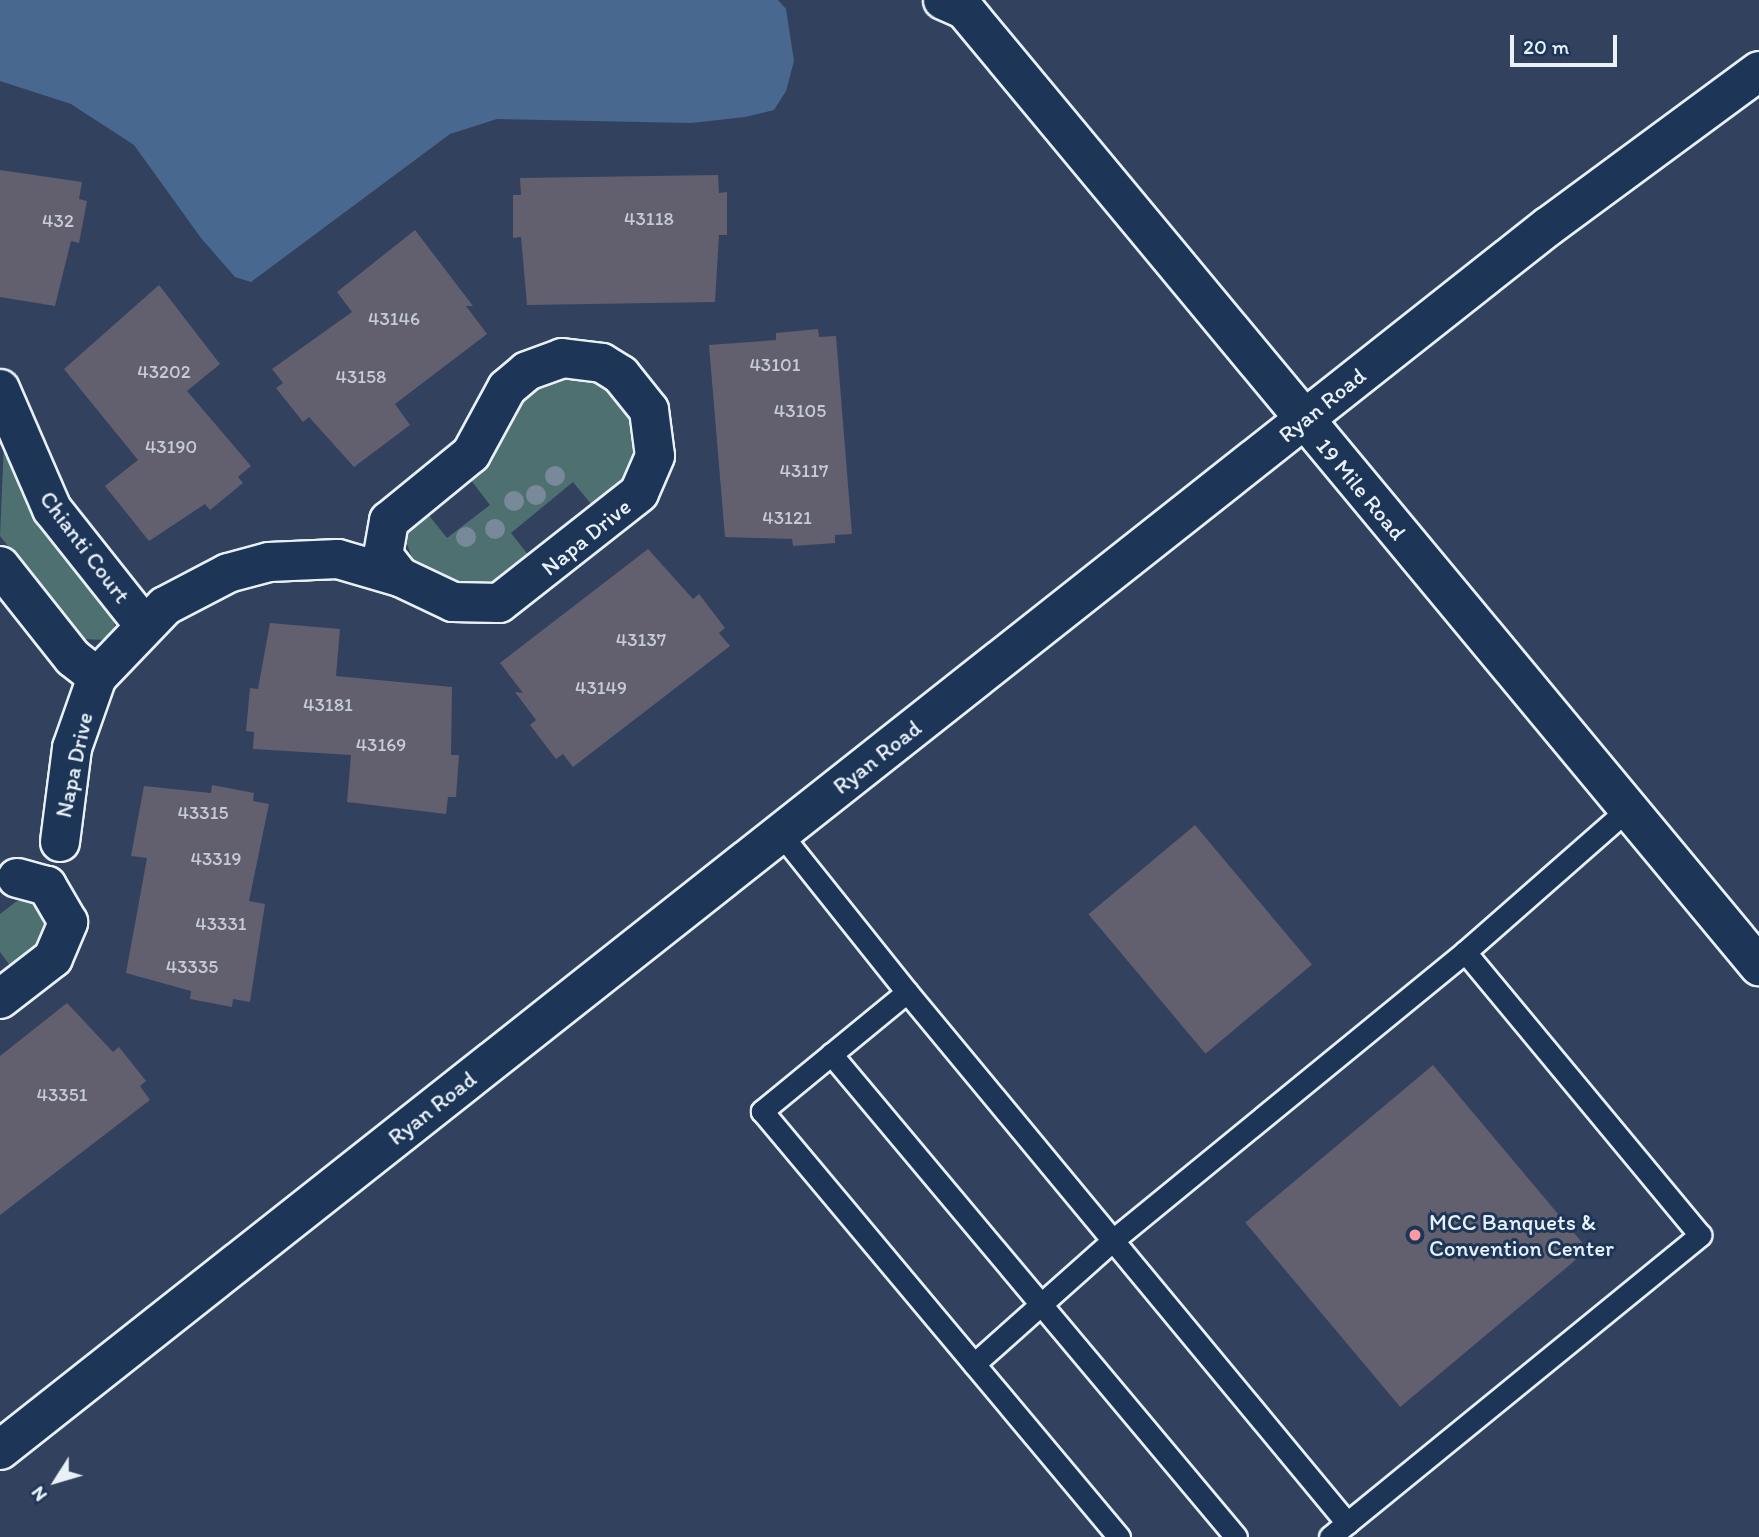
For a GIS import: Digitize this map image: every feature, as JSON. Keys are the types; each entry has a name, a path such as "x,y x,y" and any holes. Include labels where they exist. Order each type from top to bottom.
{"main road":[{"name":"19 Mile Road","path":"957,3 1759,966"},
{"name":"Ryan Road","path":"0,1450 1549,226 1759,71"},
{"name":"Napa Drive","path":"0,999 53,958 68,922 60,842 72,748 97,677 143,624 186,593 228,573 269,562 338,559 400,577 453,602 478,605 499,603 520,590 639,494 655,456 649,411 637,391 602,363 562,358 542,363 507,388 471,454 338,559"},
{"name":"Chianti Court","path":"0,388 52,509 143,624"},
{"path":"389,521 383,555 400,577"},
{"path":"0,566 73,658 97,677"},
{"name":"Napa Drive","path":"8,884 60,842"},
{"name":"Napa Drive","path":"8,884 47,886 68,922"}],"lane":[{"path":"974,1364 1112,1240 1465,952 1628,809"},
{"path":"780,833 906,992 1347,1523"},
{"path":"1330,1537 1700,1235 1465,952"},
{"path":"906,992 762,1111 1119,1537"},
{"path":"831,1054 1236,1537"}],"green space":[{"path":"581,376 605,384 636,424 635,469 596,510 573,482 511,533 533,561 497,583 460,587 415,565 405,539 411,526 427,513 447,538 490,505 470,479 496,449 520,401 558,377"},
{"path":"4,443 30,512 113,615 115,628 107,640 82,639 0,536"},
{"path":"17,901 32,901 46,910 47,941 12,968 0,952 0,914"}],"water":[{"path":"0,0 778,0 786,9 794,61 786,91 774,110 745,117 691,123 497,119 450,134 251,282 235,277 201,238 134,145 71,104 0,81"}],"building":[{"path":"0,170 82,182 79,199 87,201 79,243 71,241 55,306 0,297"},
{"path":"718,175 719,193 727,192 727,235 719,235 715,302 527,305 521,237 513,238 513,195 521,195 520,178"},
{"path":"415,230 473,306 466,306 487,334 395,404 410,425 354,467 309,417 303,422 276,388 283,383 272,369 352,312 337,292"},
{"path":"159,285 220,364 187,391 251,466 238,477 243,483 210,510 205,504 149,541 105,486 138,460 64,369"},
{"path":"818,329 819,337 836,336 852,534 835,535 835,543 793,546 792,539 725,537 709,345 776,340 776,333"},
{"path":"648,549 693,599 699,594 725,628 719,633 730,646 573,767 563,754 556,759 530,725 536,720 515,692 523,693 500,663"},
{"path":"270,623 340,629 336,676 452,687 451,755 459,755 456,797 448,797 446,814 347,802 351,755 253,749 254,732 246,731 250,688 258,689"},
{"path":"212,785 254,793 253,801 269,804 249,901 265,904 250,1002 233,999 232,1007 190,999 191,991 126,973 147,858 131,856 144,786 211,793"},
{"path":"1195,825 1312,964 1206,1054 1089,914"},
{"path":"67,1003 113,1052 119,1047 146,1081 140,1086 150,1100 0,1215 0,1056"},
{"name":"MCC Banquets & Convention Center","path":"1433,1065 1588,1250 1400,1407 1245,1222"}],"place":[{"name":"MCC Banquets & Convention Center","path":"1415,1235"}]}
